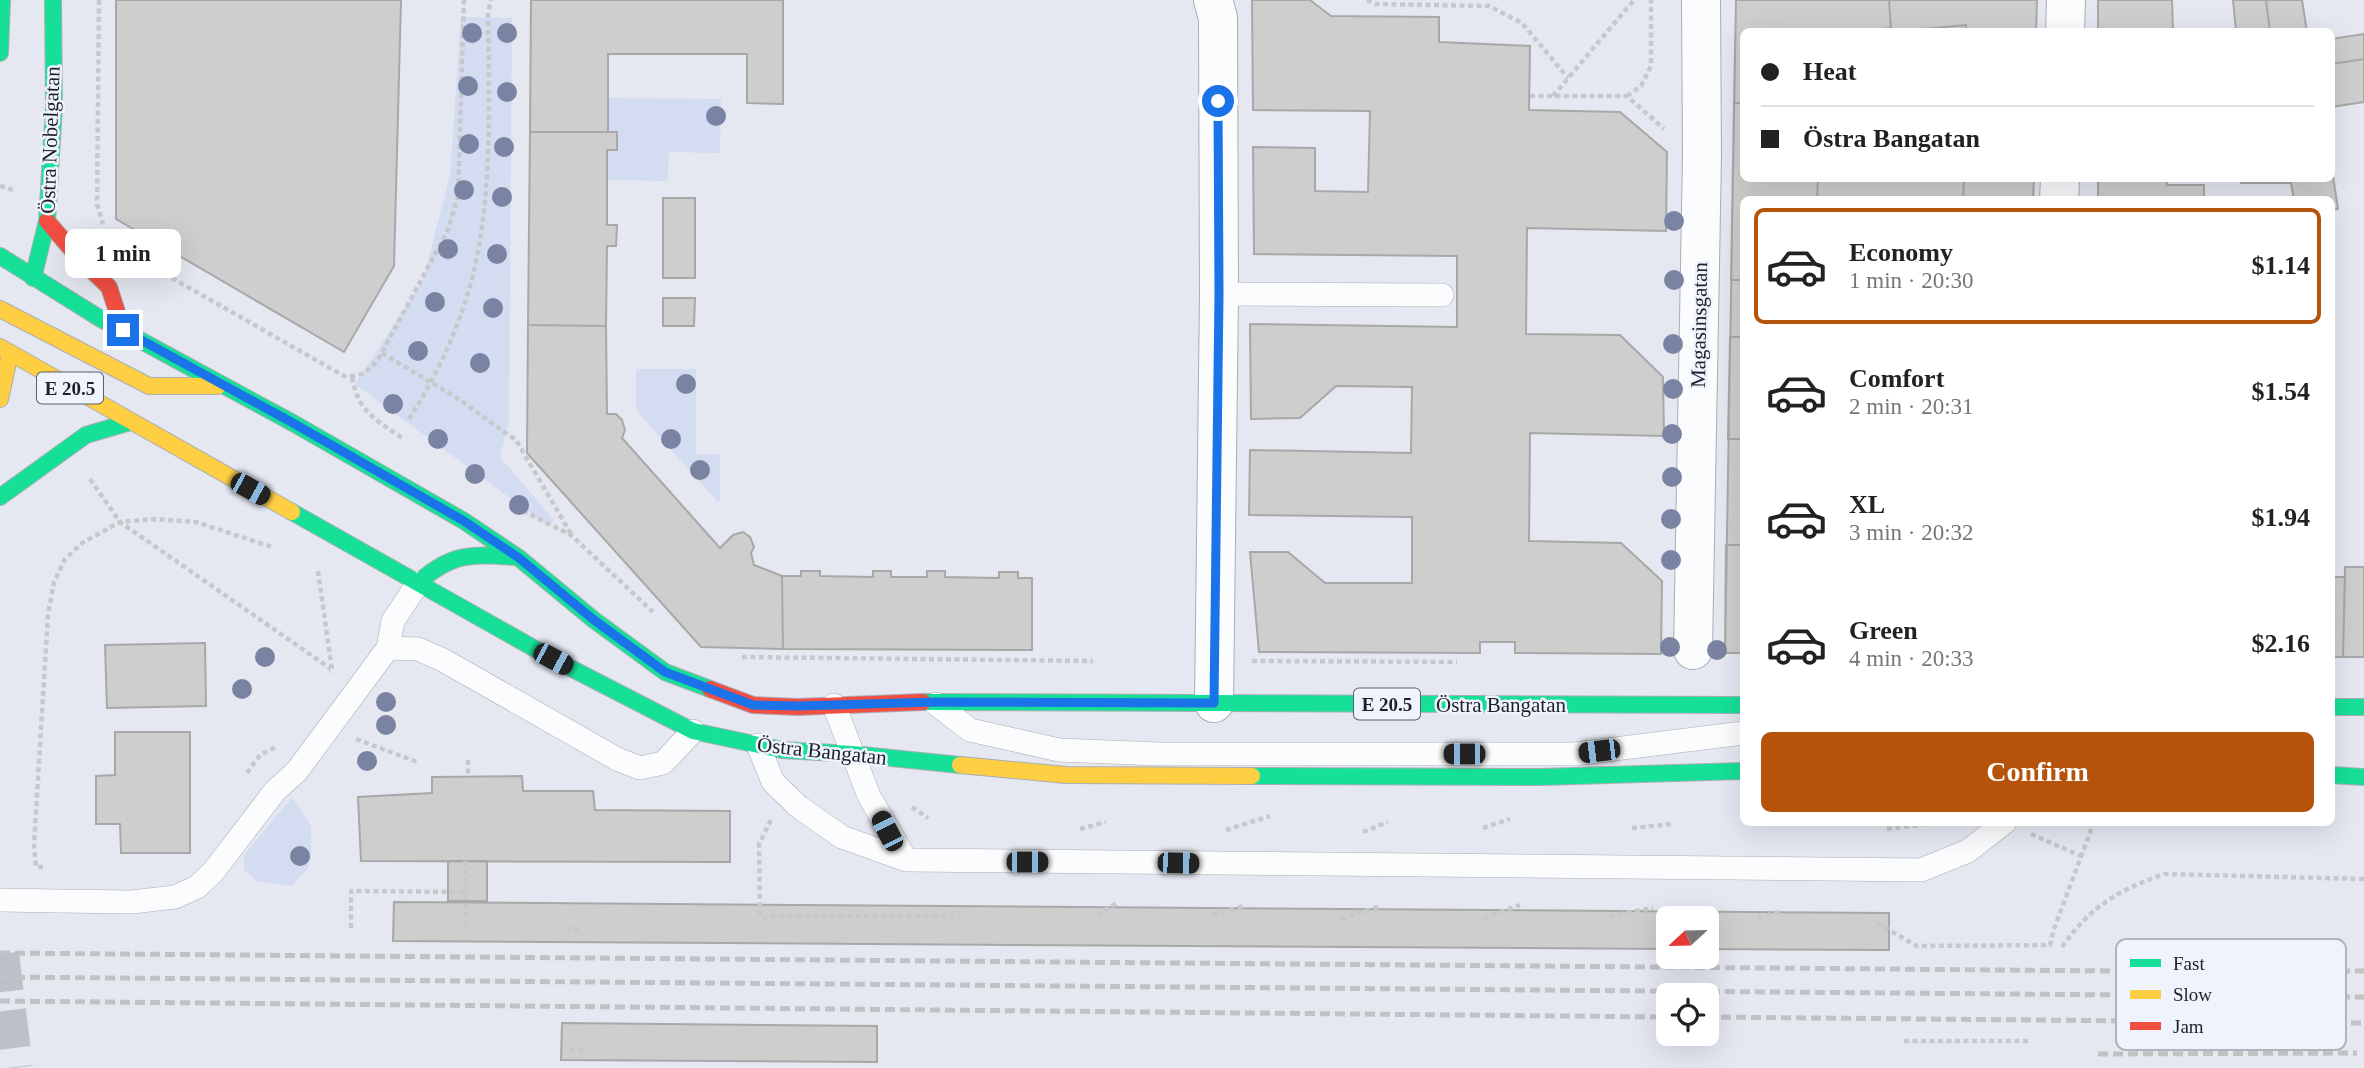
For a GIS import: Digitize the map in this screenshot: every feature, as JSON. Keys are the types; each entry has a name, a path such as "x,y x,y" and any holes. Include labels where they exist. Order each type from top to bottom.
{"main road":[{"path":"0,53 2,0"},
{"name":"Östra Nobelgatan","path":"0,399 16,328 33,278 47,220 54,107 53,0"},
{"path":"47,220 78,257 109,287 123,330"},
{"name":"Östra Bangatan","path":"0,256 101,319 432,502 519,558 594,620 665,672 753,705 934,702 1740,705"},
{"path":"0,309 16,328 149,386 224,386"},
{"name":"Östra Bangatan","path":"16,328 130,422 553,659 693,732 782,750 852,754 1066,775 1541,777 1740,771"},
{"path":"0,497 86,435 130,422"},
{"path":"418,583 446,560 459,555 519,558"},
{"path":"2335,706 2364,707"},
{"path":"2335,775 2364,777"}],"street":[{"path":"1213,0 1218,18 1219,294 1214,703"},
{"name":"Magasinsgatan","path":"1693,650 1702,155 1701,0"},
{"path":"2065,28 2066,0"}],"lane":[{"path":"1219,294 1442,295"},
{"path":"0,900 132,902 175,897 197,887 213,872 275,791 297,771 388,648 393,621 418,583"},
{"path":"388,648 418,649 443,660 617,759 640,768 663,763 693,732"},
{"path":"934,702 970,730 1059,750 1159,754 1575,754 1740,733"},
{"path":"834,705 869,796 906,860"},
{"path":"758,745 773,782 799,807 842,837 906,860 1921,870 1968,851 2000,826"}],"path":[{"path":"99,0 97,204 105,229"},
{"path":"133,256 344,376 358,377 369,371 382,353 447,230 458,196 464,0"},
{"path":"410,419 445,351 465,301 479,247 486,172 489,104 488,12 491,0"},
{"path":"1367,0 1375,4 1489,6 1522,23 1568,78"},
{"path":"1553,97 1634,0"},
{"path":"1530,96 1627,96 1641,86 1651,66 1651,0"},
{"path":"1627,96 1670,135"},
{"path":"382,353 516,440 571,535 660,620"},
{"path":"352,377 355,393 368,414 410,444"},
{"path":"83,470 120,522 332,670 316,563"},
{"path":"523,511 571,535"},
{"path":"36,867 34,845 48,614 54,582 65,559 82,543 120,522 153,519 195,522 273,547"},
{"path":"741,657 1098,661"},
{"path":"1214,661 1460,663"},
{"path":"468,760 468,777"},
{"path":"1226,830 1278,813"},
{"path":"770,820 759,844 760,917 959,915"},
{"path":"1483,828 1510,820"},
{"path":"1076,830 1106,822"},
{"path":"1356,834 1388,822"},
{"path":"1632,828 1671,824"},
{"path":"1887,829 1911,826"},
{"path":"1877,923 1917,946 2050,945 2053,929 2092,826"},
{"path":"465,861 465,926"},
{"path":"2062,947 2096,907 2141,882 2164,874 2364,879"},
{"path":"351,928 351,891 465,892"},
{"path":"1097,915 1117,903"},
{"path":"1484,918 1520,905"},
{"path":"1213,915 1244,906"},
{"path":"1341,919 1378,907"},
{"path":"1610,916 1653,908"},
{"path":"1758,918 1782,911"},
{"path":"566,928 582,932"},
{"path":"1904,1041 2028,1041"},
{"path":"570,1050 584,1050"}],"shaded area":[{"path":"461,17 512,18 509,420 500,457 554,520 548,526 355,384 423,280 450,175"},
{"path":"608,98 721,99 720,153 669,152 668,181 607,180 607,150 617,150 617,133 608,132"},
{"path":"636,369 696,369 696,454 720,454 720,501 717,501 636,410"},
{"path":"292,797 311,826 311,859 307,869 292,886 257,881 244,870 244,855"}],"building":[{"path":"116,0 401,0 394,266 344,352 116,219"},
{"path":"531,0 783,0 783,104 747,103 747,54 608,54 608,132 530,132"},
{"path":"1252,0 1310,0 1331,16 1439,17 1439,42 1530,46 1529,110 1620,112 1667,152 1666,231 1527,228 1526,334 1620,335 1663,377 1664,436 1530,433 1529,541 1621,543 1662,581 1661,654 1515,653 1515,642 1480,642 1480,653 1259,652 1250,552 1288,552 1325,583 1412,583 1412,517 1249,515 1250,450 1411,453 1412,387 1336,386 1300,418 1251,419 1250,324 1457,327 1457,256 1254,254 1253,147 1315,148 1315,191 1368,192 1370,111 1253,110"},
{"path":"1736,0 2037,0 2036,28 1740,28 1740,182 2034,182 2033,196 1740,196 1740,653 1725,653"},
{"path":"1736,0 1889,0 1891,28 1740,28 1740,103 1734,103"},
{"path":"1889,0 2037,0 2036,28 1966,28 1966,25 1891,28"},
{"path":"2098,0 2172,0 2173,28 2098,28"},
{"path":"2233,0 2266,0 2270,28 2236,28"},
{"path":"2266,0 2302,0 2306,28 2270,28"},
{"path":"2364,34 2364,59 2335,63 2335,38"},
{"path":"2364,59 2364,102 2335,106 2335,63"},
{"path":"1734,103 1740,103 1740,182 1818,182 1817,196 1740,196 1740,280 1731,280"},
{"path":"530,132 617,132 617,150 607,150 607,225 617,225 616,246 607,246 606,326 528,325"},
{"path":"1964,182 2034,182 2033,196 1963,196"},
{"path":"2098,182 2204,185 2204,196 2098,196"},
{"path":"2291,182 2334,182 2338,209 2335,209 2335,196 2293,196"},
{"path":"2291,182 2291,183 2241,183"},
{"path":"663,198 695,198 695,278 663,278"},
{"path":"663,298 695,298 694,326 663,326"},
{"path":"528,325 606,326 607,414 616,414 622,420 625,430 622,438 720,548 733,535 743,532 750,537 754,547 751,553 754,565 782,576 783,649 701,647 527,453"},
{"path":"1730,337 1740,337 1740,439 1728,439"},
{"path":"1726,545 1740,545 1740,653 1725,653"},
{"path":"2345,567 2364,567 2364,657 2343,657"},
{"path":"801,571 820,571 820,576 873,577 873,571 891,571 891,577 927,577 927,571 945,571 945,577 999,578 999,572 1018,572 1018,578 1032,578 1032,650 783,649 782,576 801,576"},
{"path":"2335,577 2345,577 2343,657 2335,657"},
{"path":"205,643 206,706 107,708 105,645"},
{"path":"115,732 190,732 190,853 121,853 120,824 96,824 96,776 115,775"},
{"path":"522,776 523,791 593,791 595,810 730,811 730,862 361,861 358,797 432,793 432,777"},
{"path":"448,861 487,861 487,901 448,901"},
{"path":"394,902 1656,911 1656,949 393,941"},
{"path":"1719,912 1889,913 1889,950 1719,949"},
{"path":"562,1023 877,1026 877,1062 561,1060"}],"tunnel":[{"path":"0,954 14,1068"}],"railway":[{"path":"0,953 2116,971"},
{"path":"2346,971 2364,971"},
{"path":"0,977 2116,995"},
{"path":"2346,997 2364,997"},
{"path":"0,1001 1656,1017"},
{"path":"1719,1017 2116,1021"},
{"path":"2346,1023 2364,1023"},
{"path":"2098,1054 2357,1053"}],"traffic: fast":[{"path":"0,53 2,0"},
{"path":"33,278 47,221 54,107 53,0"},
{"path":"0,256 101,319 293,423 464,521 519,558 594,620 665,672 710,689"},
{"path":"0,497 86,435 130,422"},
{"path":"292,512 553,659 693,731 782,750 960,765"},
{"path":"418,583 442,565 464,557 517,557"},
{"path":"923,702 1740,705"},
{"path":"2335,707 2364,707"},
{"path":"1252,776 1541,777 1740,771"},
{"path":"2335,775 2364,777"}],"traffic: slow":[{"path":"0,309 149,386 218,386"},
{"path":"0,347 292,512"},
{"path":"0,399 10,353"},
{"path":"960,765 1066,775 1252,776"}],"traffic: jam":[{"path":"47,221 109,287 123,330"},
{"path":"710,689 753,705 798,707 923,702"}],"route":[{"path":"123,330 464,521 519,558 594,620 665,672 753,705 934,702 1214,703 1219,294 1218,101"}]}
